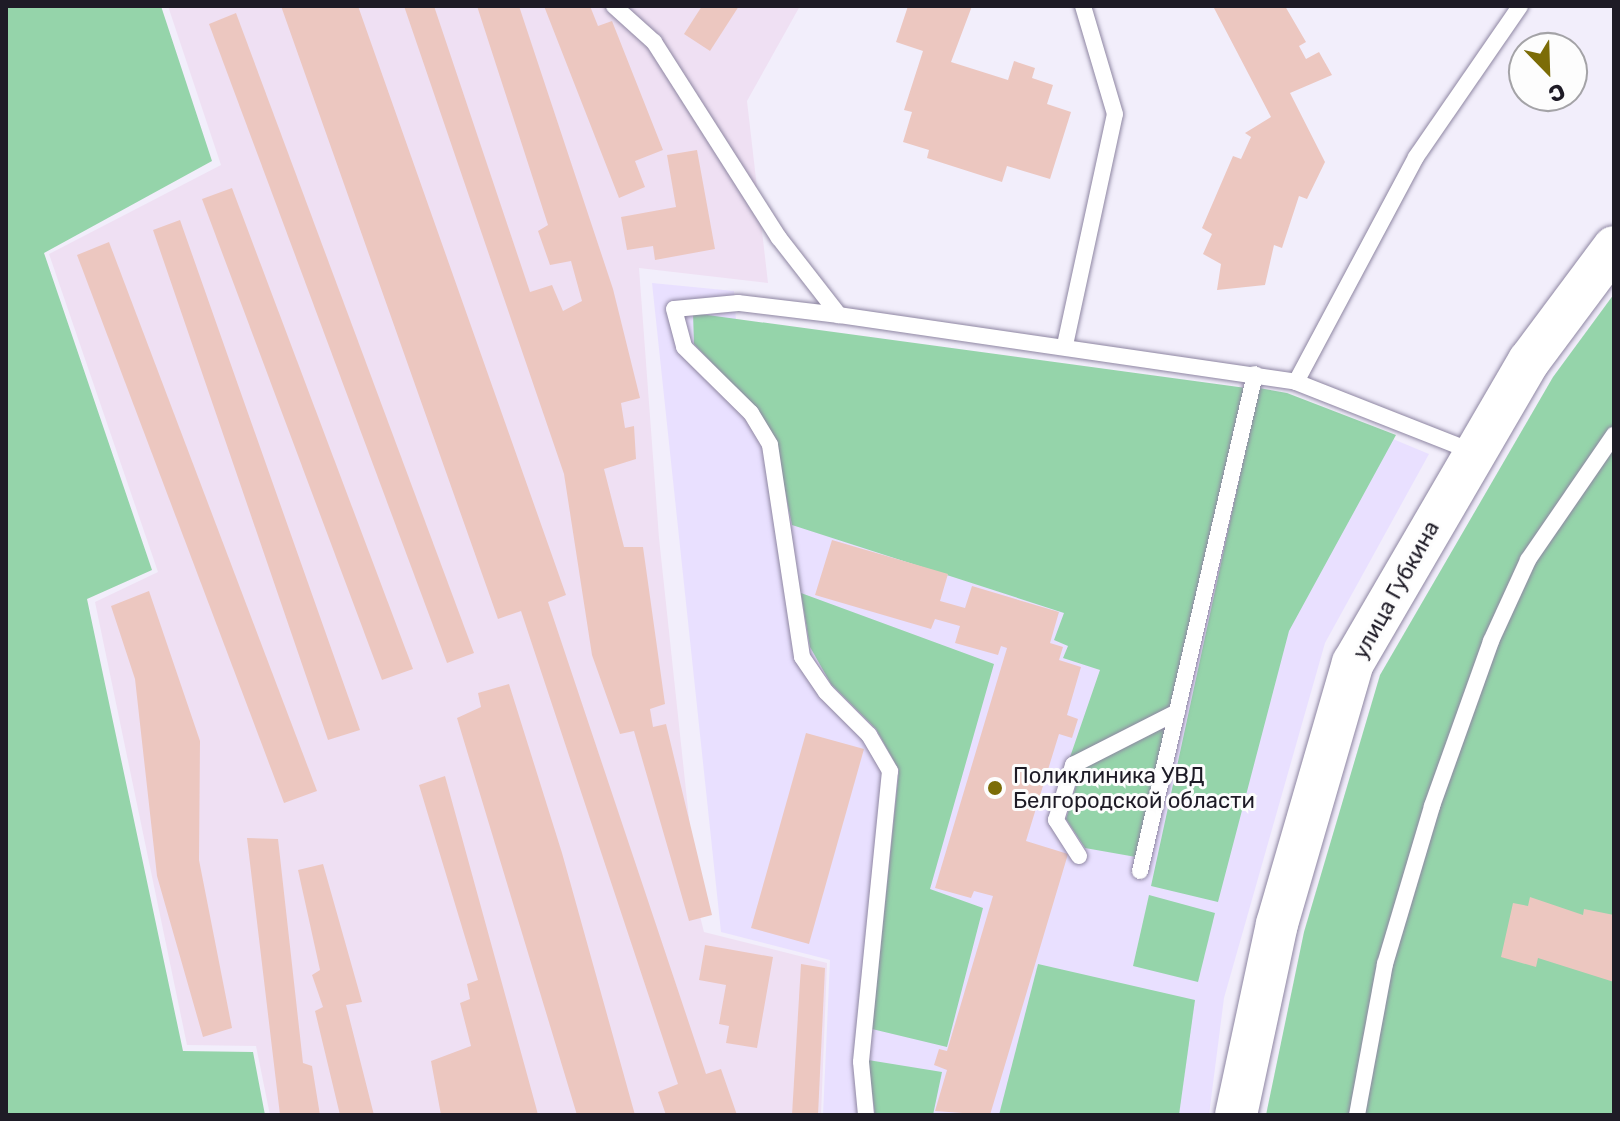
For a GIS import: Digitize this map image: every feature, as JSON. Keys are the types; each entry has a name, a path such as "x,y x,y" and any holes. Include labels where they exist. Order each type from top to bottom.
{"main road":[{"name":"улица Губкина","path":"1236,1115 1277,924 1353,663 1529,361 1614,247"}],"lane":[{"path":"614,6 654,42 779,238 839,315"},
{"path":"1065,345 1115,114 1083,6"},
{"path":"1296,382 1416,157 1520,6"},
{"path":"866,1115 861,1062 890,771 869,735 826,692 802,657 770,445 751,413 684,347 674,309 738,303 1065,345 1255,374 1296,382 1474,452"},
{"path":"1140,871 1255,374"},
{"path":"1357,1115 1385,964 1491,641 1528,560 1614,435"},
{"path":"1079,856 1056,820 1073,765 1177,712"}],"shaded area":[{"path":"168,6 800,6 747,101 768,283 639,268 659,538 699,912 704,932 827,963 821,1115 270,1115 256,1046 187,1045 95,602 158,572 49,254 221,165"},
{"name":"Поликлиника УВД Белгородской области","path":"652,283 734,291 736,320 1285,394 1429,454 1325,643 1224,998 1209,1115 823,1115 830,960 721,932"}],"green space":[{"path":"6,6 161,6 212,161 44,253 152,570 87,599 183,1051 253,1052 265,1115 6,1115"},
{"path":"1614,294 1614,1115 1266,1115 1304,932 1380,675 1553,377"},
{"path":"693,313 1246,388 1173,709 1069,760 1100,670 1063,658 1068,646 1054,640 1064,613 792,525 777,451 756,409 694,344"},
{"path":"1259,388 1287,393 1396,435 1289,631 1218,902 1151,886"},
{"path":"801,593 994,664 930,889 983,908 947,1047 872,1029 899,770 876,729 831,684 810,647"},
{"path":"1167,726 1136,857 1085,848 1066,819 1081,769"},
{"path":"1149,895 1215,913 1198,982 1133,966"},
{"path":"1038,964 1195,1000 1179,1115 999,1115"},
{"path":"868,1060 942,1072 933,1115 875,1115"}],"building":[{"path":"281,6 358,6 566,595 548,602 706,1074 721,1069 737,1115 666,1115 658,1092 678,1084 521,611 498,619"},
{"path":"404,6 434,6 530,292 552,285 563,311 582,301 571,261 550,265 538,231 548,225 477,6 519,6 613,289 640,398 621,403 625,428 634,426 636,459 604,469 624,547 643,547 665,704 650,709 653,727 666,724 712,915 689,921 634,731 620,734 592,655 564,474"},
{"path":"544,6 590,6 598,26 612,21 663,150 635,161 645,187 619,198"},
{"path":"702,6 739,6 710,51 684,34"},
{"path":"908,6 972,6 951,62 1008,80 1014,61 1035,68 1032,78 1053,85 1047,104 1071,112 1050,179 1007,166 1002,182 927,158 929,150 903,142 912,112 904,110 923,51 896,42"},
{"path":"1285,6 1306,42 1299,46 1306,59 1319,52 1332,75 1290,93 1325,162 1307,199 1299,196 1282,248 1274,245 1265,285 1217,290 1221,264 1203,254 1212,234 1202,228 1233,156 1241,159 1251,137 1245,133 1271,117 1214,8"},
{"path":"236,13 474,653 447,663 209,24"},
{"path":"697,150 715,249 655,260 653,246 627,250 621,217 676,207 667,155"},
{"path":"232,188 413,669 382,680 202,199"},
{"path":"180,220 360,730 328,740 153,230"},
{"path":"109,242 317,791 284,803 77,255"},
{"path":"832,540 948,574 940,601 965,608 972,586 1059,612 1050,643 1063,647 1059,660 1081,667 1067,715 1078,719 1072,738 1059,734 1026,841 1068,854 990,1115 935,1111 947,1070 934,1065 939,1049 947,1051 993,896 974,891 971,898 935,888 1007,648 1001,646 998,655 955,643 960,626 935,619 931,629 815,595"},
{"path":"149,591 200,741 199,860 232,1028 203,1037 157,876 135,679 111,606"},
{"path":"509,684 562,853 635,1115 577,1115 457,718 481,707 478,693"},
{"path":"806,733 864,749 809,944 751,928"},
{"path":"445,776 538,1115 441,1115 431,1061 471,1046 460,1003 470,999 467,984 478,980 419,785"},
{"path":"247,838 278,839 303,1063 312,1066 320,1115 280,1115"},
{"path":"323,864 362,1002 346,1005 374,1115 340,1115 315,1011 323,1007 312,975 320,970 298,870"},
{"path":"1530,897 1583,915 1584,909 1614,915 1614,982 1538,958 1536,967 1501,957 1513,903 1528,906"},
{"path":"705,945 773,957 757,1048 726,1043 729,1026 719,1024 726,985 699,980"},
{"path":"801,964 825,968 818,1115 792,1115"}],"place":[{"name":"Поликлиника УВД Белгородской области","path":"995,788"}]}
